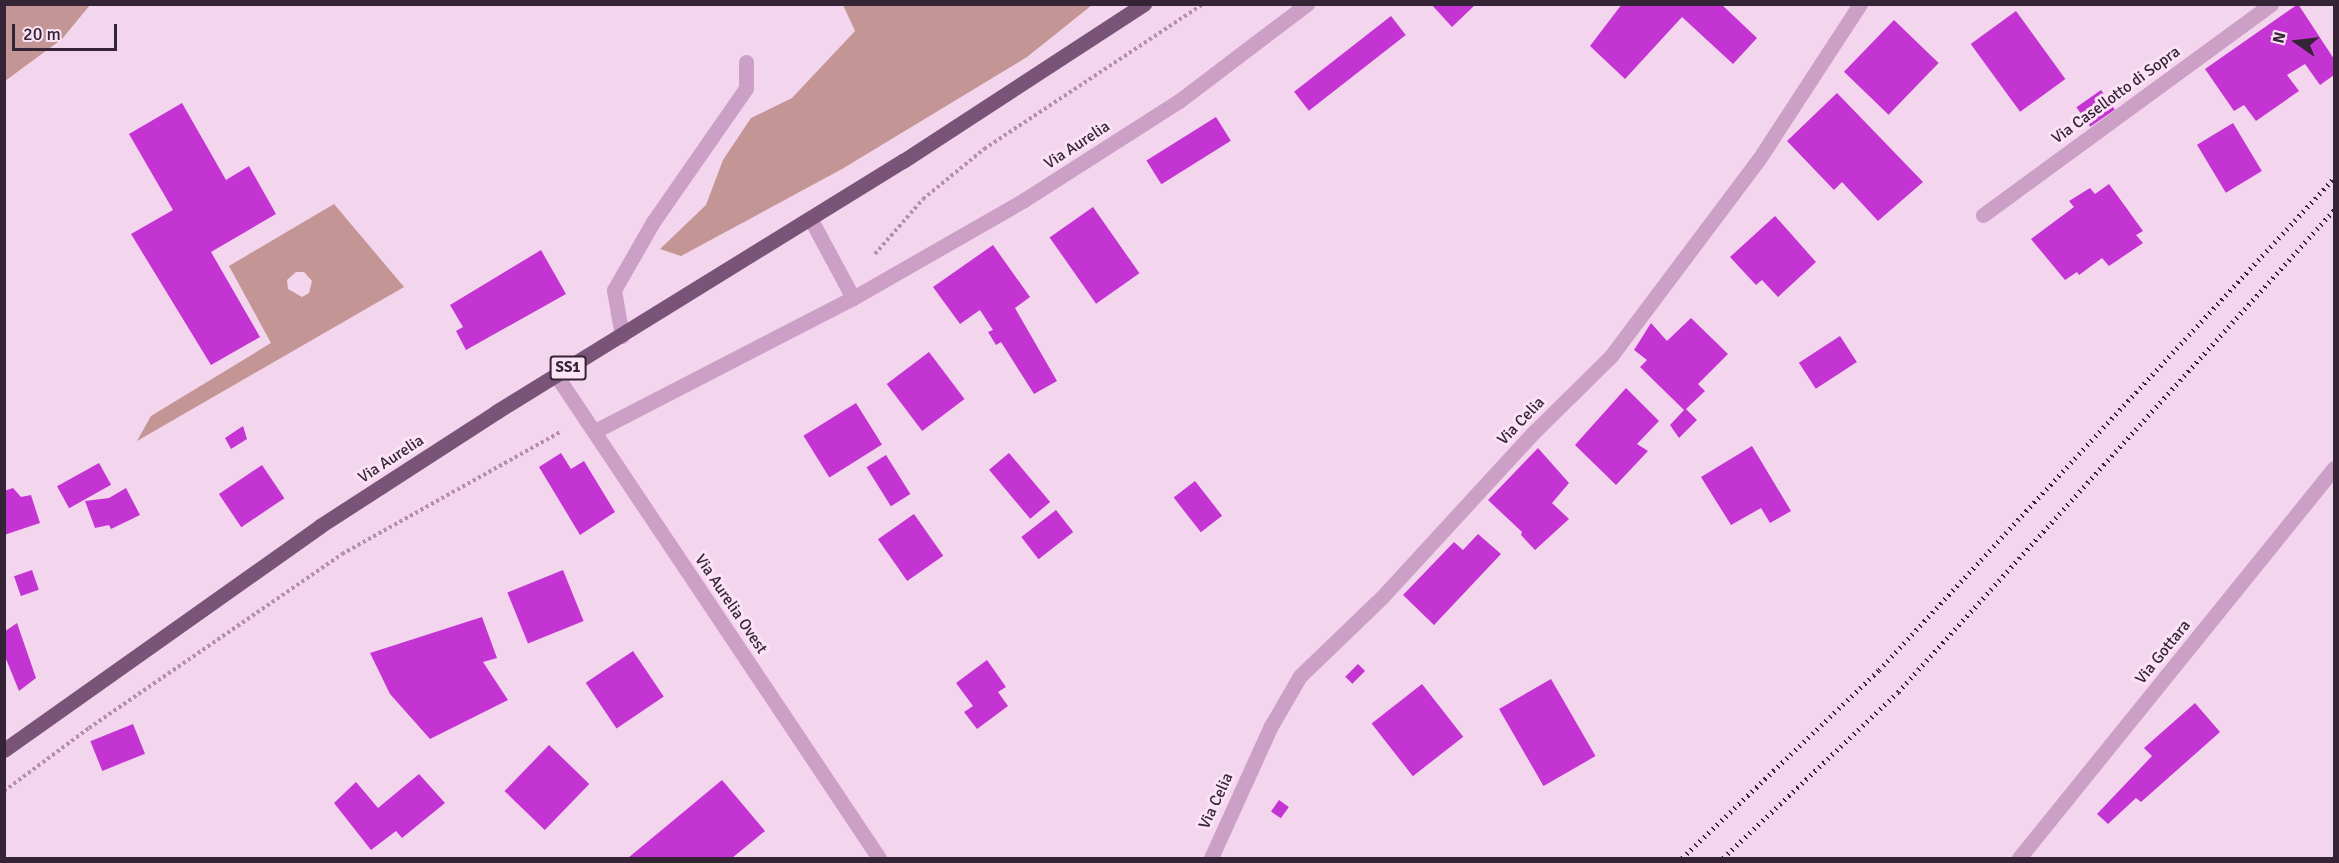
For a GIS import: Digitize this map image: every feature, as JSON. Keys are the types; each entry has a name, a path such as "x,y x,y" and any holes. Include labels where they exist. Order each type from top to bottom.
{"main road":[{"name":"Via Aurelia","path":"4,750 320,526 556,375 1098,38 1144,4"}],"street":[{"name":"Via Aurelia","path":"595,431 853,298 1024,200 1140,126 1307,4"},
{"name":"Via Celia","path":"1211,858 1270,726 1300,676 1383,596 1533,433 1611,356 1759,159 1860,4"},
{"name":"Via Casellotto di Sopra","path":"1983,215 2271,4"},
{"path":"622,336 614,290 652,222 746,88 746,62"},
{"path":"810,218 853,298"},
{"name":"Via Aurelia Ovest","path":"556,375 875,857"},
{"name":"Via Gottara","path":"2019,858 2334,468"}],"shaded area":[{"path":"5,4 90,5 62,39 5,81"},
{"path":"843,5 1092,5 1027,57 842,169 681,256 660,249 706,205 723,160 751,118 792,98 855,31"},
{"path":"334,204 404,287 137,441 151,416 271,343 229,266","holes":["296,272 304,272 312,281 309,293 302,297 288,289 287,280"]}],"building":[{"path":"1431,4 1476,4 1452,27"},
{"path":"1622,4 1721,4 1757,38 1733,64 1682,17 1625,79 1590,46"},
{"path":"2298,4 2334,59 2334,75 2320,85 2305,64 2287,75 2299,91 2256,121 2244,105 2234,111 2205,69"},
{"path":"2016,11 2065,79 2020,112 1971,44"},
{"path":"1391,16 1406,35 1309,111 1294,92"},
{"path":"1894,20 1939,63 1889,115 1844,72"},
{"path":"2101,90 2115,110 2090,127 2076,107"},
{"path":"1837,93 1923,182 1878,221 1842,182 1834,190 1787,141"},
{"path":"182,103 226,180 249,166 276,214 211,252 260,337 211,365 131,234 173,210 129,134"},
{"path":"1216,117 1231,141 1161,184 1146,160"},
{"path":"2233,123 2262,171 2226,193 2197,145"},
{"path":"2109,184 2143,231 2136,235 2143,243 2109,266 2102,258 2079,275 2077,272 2065,280 2031,239 2074,207 2069,201 2090,188 2095,194"},
{"path":"1093,207 1139,273 1096,304 1050,237"},
{"path":"1775,216 1816,262 1778,297 1762,280 1756,285 1730,257"},
{"path":"993,245 1030,297 1015,308 1057,381 1034,394 1001,342 996,345 988,332 993,330 980,310 960,324 933,287"},
{"path":"541,250 566,294 466,350 456,331 463,327 450,305"},
{"path":"1691,318 1728,354 1698,384 1705,391 1686,409 1697,420 1679,438 1670,425 1684,410 1640,367 1647,360 1634,350 1651,323 1667,341"},
{"path":"1840,336 1857,362 1816,389 1799,363"},
{"path":"929,352 965,399 922,431 887,384"},
{"path":"1626,388 1659,421 1637,444 1648,451 1616,485 1575,445"},
{"path":"856,403 882,445 829,477 803,436"},
{"path":"243,426 247,439 231,449 225,438"},
{"path":"1752,446 1791,511 1770,523 1761,508 1731,525 1701,477"},
{"path":"1538,448 1569,483 1552,503 1569,519 1535,550 1521,535 1522,532 1488,500"},
{"path":"561,453 571,469 584,461 615,512 580,535 539,467"},
{"path":"1009,453 1050,502 1030,519 989,470"},
{"path":"886,455 910,494 891,506 866,467"},
{"path":"99,463 111,485 69,508 57,486"},
{"path":"262,465 284,498 241,527 219,494"},
{"path":"1195,481 1222,516 1201,532 1174,498"},
{"path":"13,488 21,497 31,495 40,523 4,535 4,491"},
{"path":"126,488 140,515 111,529 109,525 95,528 85,501 109,498"},
{"path":"1056,510 1073,532 1039,559 1021,537"},
{"path":"914,514 943,556 907,581 878,539"},
{"path":"1478,534 1501,554 1434,625 1403,595 1454,542 1463,550"},
{"path":"32,570 39,590 21,596 14,576"},
{"path":"563,570 584,621 528,643 507,592"},
{"path":"482,617 497,658 483,662 508,700 430,739 390,694 370,653"},
{"path":"17,623 36,678 19,691 4,654 4,632"},
{"path":"633,651 664,697 617,728 586,683"},
{"path":"987,660 1006,687 998,692 1008,706 977,729 964,712 973,706 956,683"},
{"path":"1358,664 1365,671 1352,684 1345,677"},
{"path":"1551,679 1596,756 1544,786 1499,709"},
{"path":"1422,684 1463,737 1413,776 1372,723"},
{"path":"2195,703 2220,732 2141,802 2136,798 2108,824 2097,814 2152,756 2144,748"},
{"path":"133,724 145,754 102,771 90,741"},
{"path":"549,745 589,784 545,830 505,791"},
{"path":"419,774 445,803 402,838 396,831 371,850 334,803 356,782 378,808"},
{"path":"722,780 765,831 732,858 628,858"},
{"path":"1279,800 1289,807 1281,818 1271,811"}],"railway":[{"path":"1682,858 1879,670 2334,178"},
{"path":"1723,858 1898,692 2334,210"}]}
